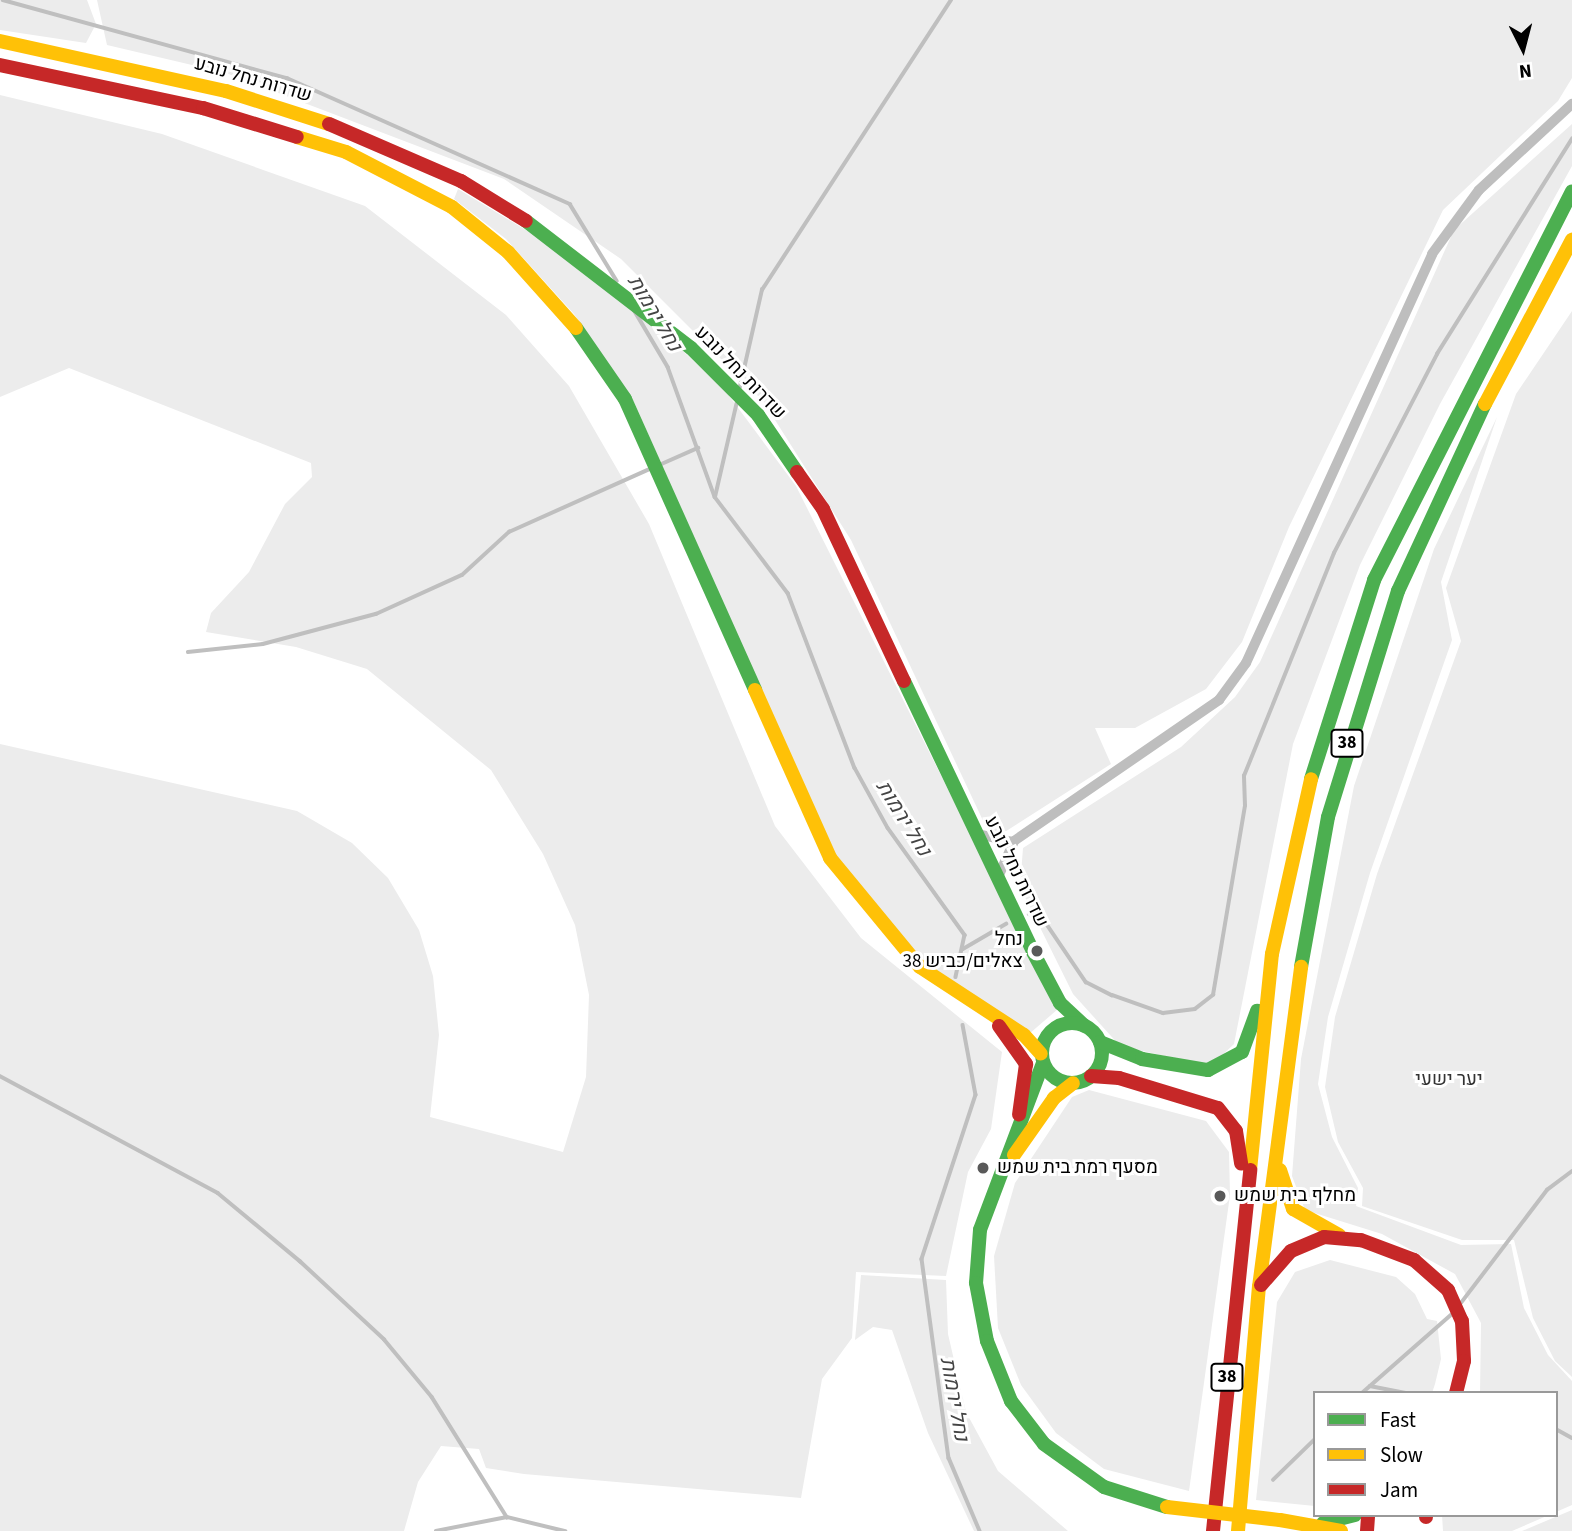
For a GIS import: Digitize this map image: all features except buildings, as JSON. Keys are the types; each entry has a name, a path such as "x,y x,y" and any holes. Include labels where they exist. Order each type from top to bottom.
{"main road":[{"name":"שדרות נחל נובע","path":"0,41 177,78 336,124 461,181 602,270 729,384 795,465 844,550 1000,884 1060,1003 1084,1025"},
{"name":"שדרות נחל נובע","path":"0,65 203,108 346,152 452,207 508,252 567,315 625,399 830,858 910,957 988,1016 1024,1035 1042,1058"},
{"name":"38","path":"1213,1531 1241,1224 1272,954 1302,806 1374,580 1441,436 1572,191"},
{"name":"38","path":"1238,1531 1259,1287 1310,899 1373,661 1429,518 1572,240"},
{"path":"1004,1159 1037,1091 1042,1058 1055,1028 1084,1025 1100,1042 1180,1068 1228,1064 1250,1035 1272,954"},
{"path":"988,1016 1017,1046 1027,1072 977,1249 978,1302 1011,1401 1044,1444 1083,1475 1167,1507 1310,1524 1341,1531"},
{"path":"1091,1076 1101,1060 1100,1042"},
{"path":"1042,1058 1056,1079 1073,1083"},
{"path":"992,1192 1044,1110 1073,1083 1091,1076 1205,1101 1231,1118 1241,1161 1241,1224"},
{"path":"1278,1140 1288,1202 1345,1238 1414,1260 1448,1290 1465,1341 1456,1391"},
{"path":"1259,1287 1301,1244 1345,1238"},
{"path":"1310,1524 1345,1517"}],"street":[{"path":"1000,884 1001,858 1014,841 1219,700 1247,663 1432,254 1479,190 1572,104"},
{"path":"975,831 990,841 1014,841"}],"green space":[{"path":"0,0 87,0 96,24 86,43 0,30"},
{"path":"97,0 1572,0 1572,78 1558,101 1443,210 1289,527 1242,642 1206,689 1135,728 1095,728 1111,764 1000,835 986,827 851,540 763,401 621,259 504,179 226,73 107,45"},
{"path":"0,95 162,134 365,206 506,315 569,386 649,524 775,826 861,938 1002,1052 991,1129 968,1172 946,1276 856,1272 852,1338 822,1379 801,1498 524,1474 486,1468 479,1449 441,1446 418,1482 404,1531 0,1531 0,744 297,811 352,843 388,878 419,930 433,976 439,1035 430,1117 563,1152 586,1077 589,995 575,925 543,854 491,770 367,669 296,647 206,632 211,613 249,572 285,504 312,477 311,463 69,368 0,397"},
{"path":"1572,124 1572,166 1440,404 1360,565 1293,744 1234,1044 1214,1063 1201,1064 1120,1046 1073,994 1020,887 1023,848 1181,747 1235,697 1260,662 1454,230"},
{"path":"458,189 567,255 681,349 727,393 796,486 1058,1009 1029,1034 920,961 834,856 634,402 574,314 506,239 454,199"},
{"name":"יער ישעי","path":"1572,311 1572,1377 1555,1361 1533,1318 1514,1240 1462,1240 1362,1206 1363,1188 1338,1142 1325,1087 1335,1017 1377,874 1461,641 1446,588 1516,394"},
{"path":"1497,417 1441,582 1452,640 1370,873 1328,1017 1318,1084 1332,1137 1358,1188 1356,1206 1461,1245 1511,1244 1524,1308 1548,1355 1572,1381 1572,1505 1558,1511 1558,1391 1480,1391 1481,1323 1455,1274 1382,1234 1305,1210 1292,1176 1301,1059 1354,786 1434,549"},
{"path":"1089,1090 1206,1121 1229,1152 1230,1195 1189,1491 1104,1469 1056,1433 1021,1385 998,1328 994,1256 1015,1183 1072,1097"},
{"path":"1330,1260 1396,1277 1415,1294 1427,1319 1437,1321 1441,1359 1433,1391 1313,1391 1313,1506 1256,1500 1277,1302 1295,1272"},
{"path":"861,1275 946,1280 948,1334 966,1412 998,1471 1068,1531 974,1531 928,1433 892,1330 873,1327 855,1340"},
{"path":"1572,1510 1572,1531 1522,1531 1558,1517"},
{"path":"1442,1517 1544,1517 1512,1531 1443,1531"}],"waterway":[{"name":"נחל ירמות","path":"3,0 287,78 570,204 617,281"},
{"path":"739,391 762,290 951,0"},
{"path":"1029,914 1044,920 1086,982 1112,995 1163,1013 1195,1009 1213,995 1245,806 1244,776 1334,553 1437,354 1572,139"},
{"name":"נחל ירמות","path":"633,308 668,367 715,497 788,593 855,768 888,828 965,935 956,977"},
{"path":"715,497 737,402"},
{"path":"657,466 698,448"},
{"path":"188,652 263,644 376,614 462,575 509,532 650,469"},
{"path":"963,949 1006,924"},
{"name":"נחל ירמות","path":"963,1025 976,1095 922,1259 949,1458 980,1531"},
{"path":"0,1076 218,1193 300,1261 384,1339 432,1397 507,1517"},
{"path":"1461,1303 1547,1190 1572,1171"},
{"path":"1364,1391 1452,1314"},
{"path":"1370,1386 1395,1391"},
{"path":"1558,1430 1572,1438"},
{"path":"1273,1480 1313,1441"},
{"path":"436,1531 507,1517 565,1531"}],"traffic: fast":[{"path":"1311,779 1374,580 1572,191"},
{"path":"526,221 691,348 758,415 797,472"},
{"path":"576,328 625,399 755,690"},
{"path":"1301,967 1328,817 1398,591 1485,404"},
{"path":"904,681 1033,952 1060,1003 1084,1025"},
{"path":"1100,1042 1142,1059 1208,1070 1242,1052 1257,1011"},
{"path":"1066,1023 1078,1023 1097,1036 1102,1053 1100,1065 1089,1078 1078,1083 1066,1083 1047,1070 1042,1059 1042,1047 1055,1028 1066,1023"},
{"path":"1043,1063 980,1230 976,1283 987,1341 1011,1401 1044,1444 1104,1487 1167,1507"},
{"path":"1323,1523 1347,1517"}],"traffic: slow":[{"path":"0,41 226,91 329,124"},
{"path":"297,137 346,152 452,207 508,252 576,328"},
{"path":"1485,404 1572,240"},
{"path":"755,690 830,858 920,967 1024,1035 1041,1054"},
{"path":"1250,1170 1272,954 1311,779"},
{"path":"1238,1531 1259,1287 1301,967"},
{"path":"1014,1155 1054,1098 1073,1083"},
{"path":"1280,1170 1293,1209 1339,1235"},
{"path":"1167,1507 1280,1520"},
{"path":"1280,1520 1341,1531"}],"traffic: jam":[{"path":"0,65 203,108 297,137"},
{"path":"329,124 461,181 526,221"},
{"path":"797,472 823,509 904,681"},
{"path":"999,1026 1026,1064 1019,1115"},
{"path":"1091,1076 1119,1078 1218,1108 1236,1131 1241,1164"},
{"path":"1213,1531 1250,1170"},
{"path":"1261,1285 1291,1251 1324,1237 1361,1240 1414,1260 1448,1290 1462,1321 1464,1361 1456,1391"},
{"path":"1367,1531 1368,1517"}],"place":[{"name":"נחל צאלים/כביש 38","path":"1037,951"},
{"name":"מסעף רמת בית שמש","path":"983,1168"},
{"name":"מחלף בית שמש","path":"1220,1196"}]}
